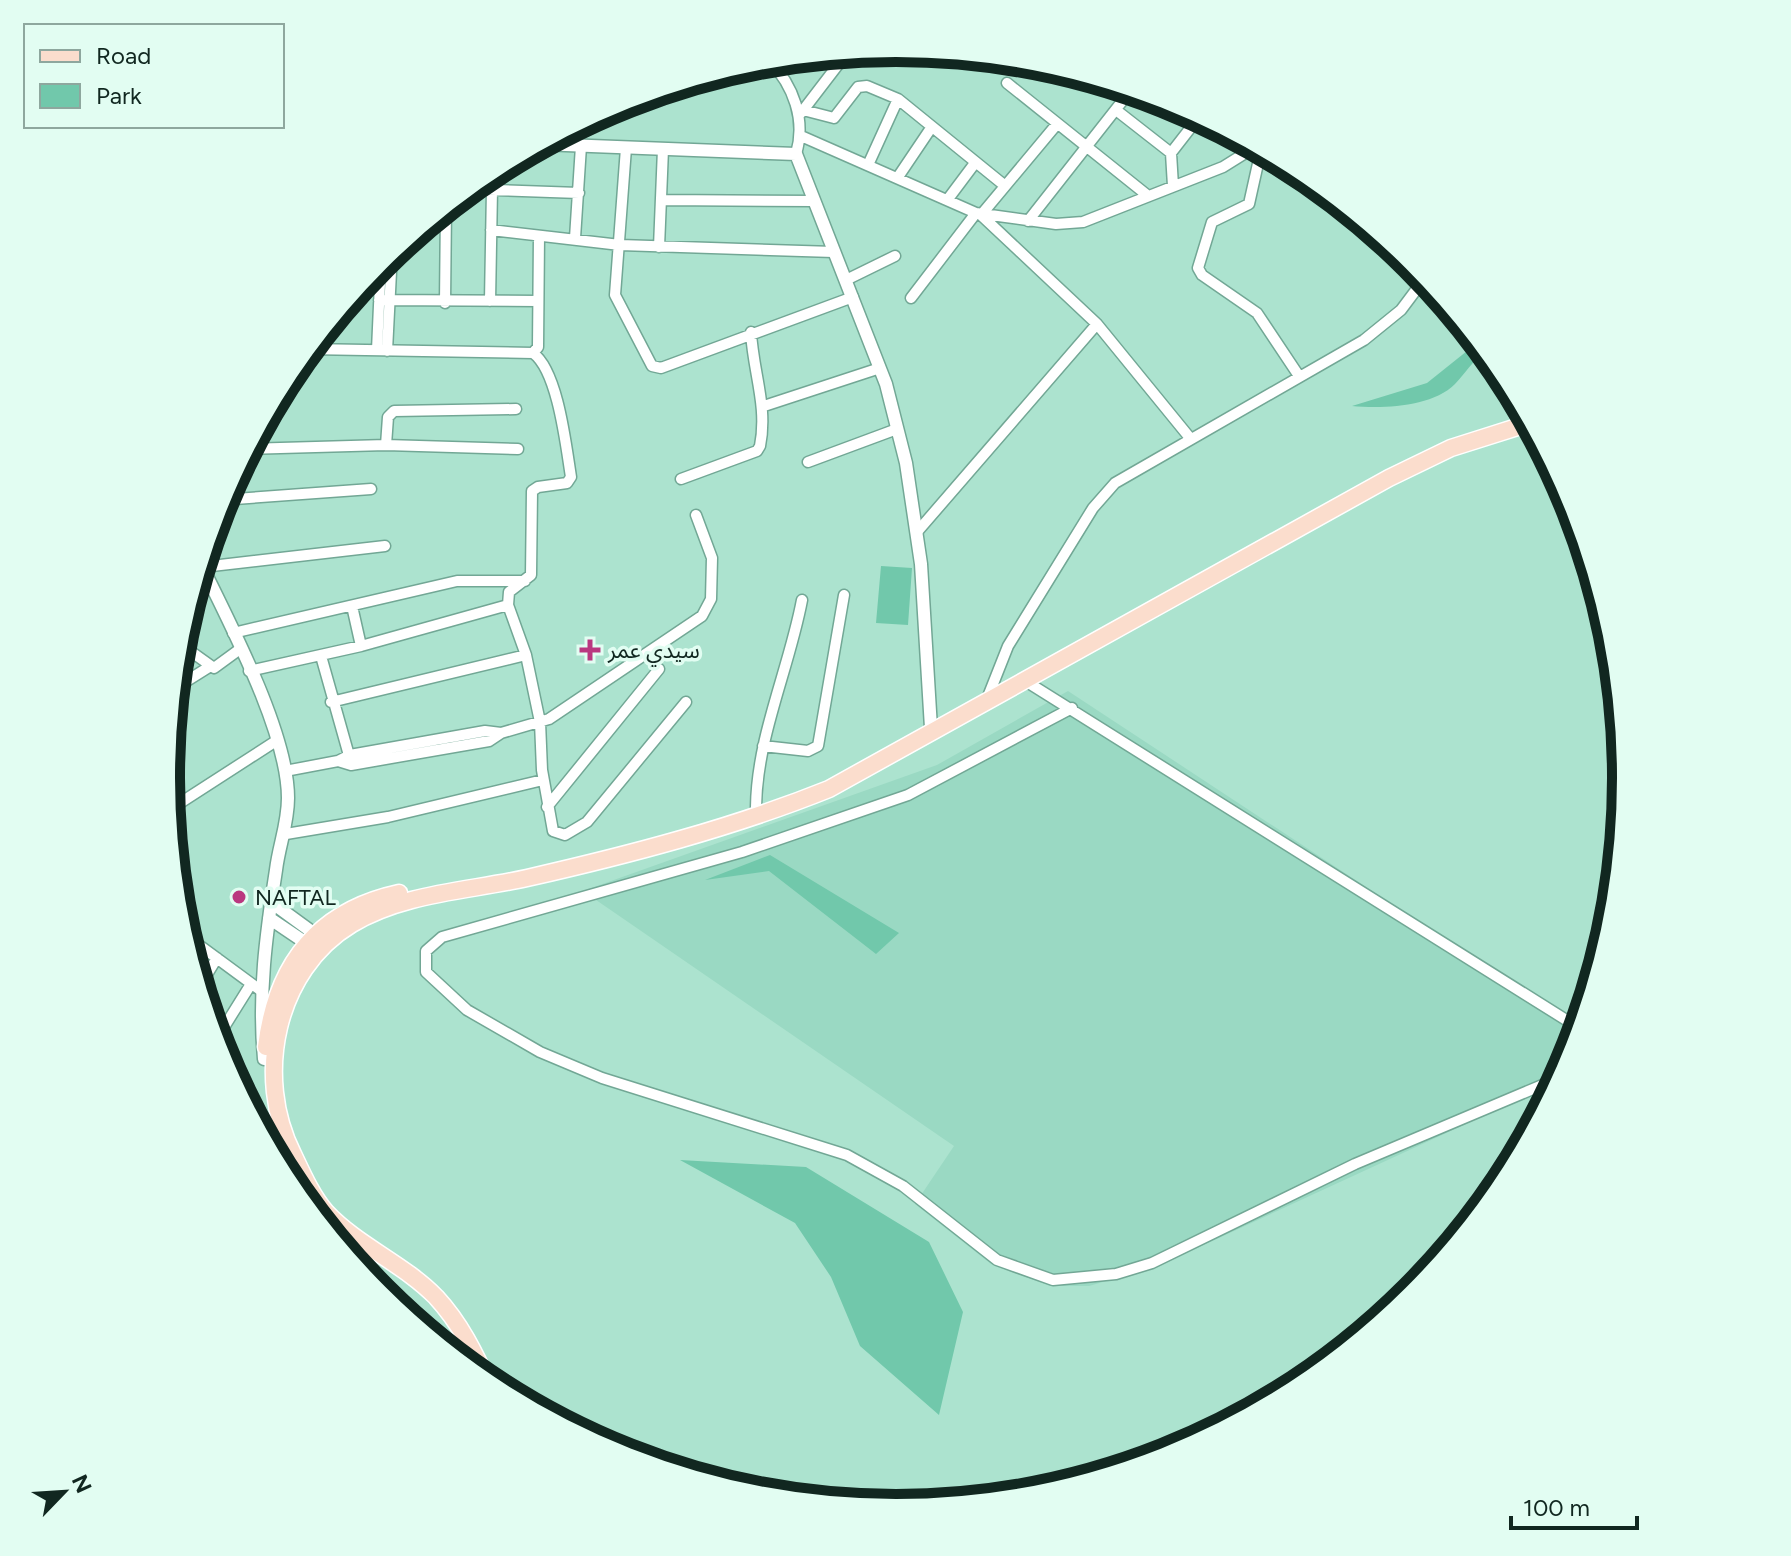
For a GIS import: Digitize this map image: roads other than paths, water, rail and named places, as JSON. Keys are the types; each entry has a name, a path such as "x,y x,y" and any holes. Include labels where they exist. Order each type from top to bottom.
{"main road":[{"path":"291,1162 278,1135 267,1098 264,1059 269,1021 280,985 349,911 388,895 589,855 756,807 828,780 938,724 1395,465 1460,436 1515,419"},
{"path":"317,1199 284,1133 274,1073 275,1048 287,1000 316,943 393,905 580,866 805,799 864,772 1407,469 1470,441 1519,426"},
{"path":"314,1195 343,1227 435,1297 465,1335 476,1357"}],"street":[{"path":"801,112 838,65"},
{"path":"779,72 801,112 802,143 814,201 880,368 897,429 917,532 930,707 938,724"},
{"path":"1007,83 1147,195"},
{"path":"801,112 834,118 861,86 898,99 1004,185"},
{"path":"868,165 898,99"},
{"path":"1028,221 1124,99"},
{"path":"1116,110 1171,153"},
{"path":"911,298 978,214 1057,124"},
{"path":"1173,186 1171,153 1191,127"},
{"path":"898,177 931,128"},
{"path":"562,145 663,149 802,143 868,165 948,199 978,214 1097,324 1190,438"},
{"path":"575,238 581,146"},
{"path":"626,148 616,302 652,366 661,368 751,332 853,297"},
{"path":"659,247 663,149"},
{"path":"978,214 1073,224 1223,167 1245,153"},
{"path":"1259,161 1249,204 1212,222 1198,268 1202,275 1257,313 1299,376"},
{"path":"948,199 975,163"},
{"path":"490,301 492,189 579,193"},
{"path":"661,200 814,201"},
{"path":"445,303 446,221"},
{"path":"491,230 620,245 834,252"},
{"path":"533,353 538,347 539,236"},
{"path":"846,280 895,256"},
{"path":"384,300 389,272"},
{"path":"382,279 382,350"},
{"path":"989,694 1008,646 1100,499 1123,476 1377,331 1401,310 1417,288"},
{"path":"384,300 445,303 538,301"},
{"path":"917,532 1097,324"},
{"path":"681,479 757,451 765,421 752,363 751,332"},
{"path":"322,349 533,353 545,364 560,409 571,477 567,483 538,487 532,491 531,575 509,592 508,605 526,655 540,722 543,780 550,825 557,835 570,834 580,827 686,702"},
{"path":"764,406 880,368"},
{"path":"386,445 388,417 394,411 516,409"},
{"path":"808,462 897,429"},
{"path":"260,449 386,445 518,449"},
{"path":"236,499 371,489"},
{"path":"285,771 489,741 501,733 540,722 702,616 711,599 712,558 696,515"},
{"path":"212,565 385,546"},
{"path":"208,579 240,649 276,741 288,796 286,834 256,987 264,1059"},
{"path":"233,633 457,581 525,581"},
{"path":"763,746 808,751 818,746 844,595"},
{"path":"756,807 763,746 792,652 802,600"},
{"path":"249,671 361,646 508,605"},
{"path":"352,606 361,646"},
{"path":"187,681 209,667 221,666 240,649"},
{"path":"191,652 209,667"},
{"path":"331,702 526,655"},
{"path":"321,656 331,702 351,760"},
{"path":"547,807 659,669"},
{"path":"1027,682 1569,1022"},
{"path":"1072,708 908,795 742,852 437,939 425,956 426,972 467,1010 540,1052 602,1078 847,1155 903,1186 997,1260 1053,1280 1116,1274 1152,1263 1355,1164 1542,1085"},
{"path":"181,803 276,741"},
{"path":"286,834 388,817 543,780"},
{"path":"271,902 316,943"},
{"path":"269,918 316,943"},
{"path":"200,945 256,987"},
{"path":"207,974 217,958"},
{"path":"225,1028 256,987"}],"place":[{"name":"سيدي عمر","path":"590,650"},
{"name":"NAFTAL","path":"239,897"}]}
